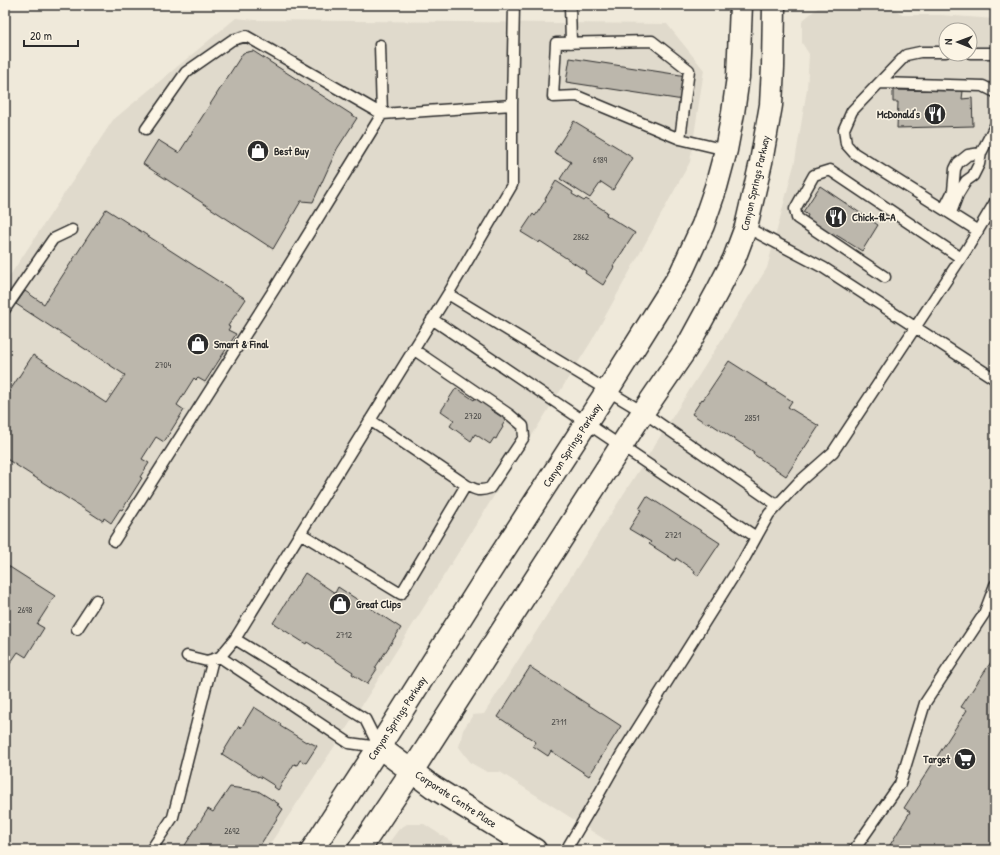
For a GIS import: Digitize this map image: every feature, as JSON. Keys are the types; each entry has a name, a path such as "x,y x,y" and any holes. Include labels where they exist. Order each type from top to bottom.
{"street":[{"name":"Canyon Springs Parkway","path":"312,850 681,273 703,225 716,187 726,150 738,77 741,5"},
{"name":"Canyon Springs Parkway","path":"359,850 412,771 643,412 686,349 734,259 746,227 761,162 771,104 774,5"},
{"name":"Corporate Centre Place","path":"379,747 511,843 535,850"}],"lane":[{"path":"187,656 207,661 216,658 235,640 448,294 512,185 514,5"},
{"path":"570,5 571,43"},
{"path":"146,129 186,72 232,40 246,36 382,114 512,106"},
{"path":"680,139 689,70 652,41 556,43 553,97 577,96 680,139 726,150"},
{"path":"114,541 275,288 382,114 380,45"},
{"path":"938,52 920,52 906,56 878,83 852,111 844,130 846,144 854,153 978,231"},
{"path":"978,53 995,53"},
{"path":"878,83 983,86 995,92"},
{"path":"948,211 966,181 973,176 979,164 981,153 995,126"},
{"path":"948,211 953,190 955,169 958,163 968,155 981,153"},
{"path":"885,277 797,218 795,209 814,175 830,170 961,258"},
{"path":"566,850 621,756 743,561 769,514 799,482 834,452 961,258 995,202"},
{"path":"746,227 824,268 995,379"},
{"path":"5,309 53,239 72,230"},
{"path":"448,294 643,412 778,505"},
{"path":"432,319 756,537"},
{"path":"370,420 475,490 490,488 524,438 523,426 510,415 413,349"},
{"path":"300,533 401,594 466,485"},
{"path":"854,850 900,784 925,703 984,614 995,585"},
{"path":"77,628 96,600"},
{"path":"235,640 365,719 379,747"},
{"path":"216,658 349,743 379,747"},
{"path":"150,850 173,817 216,658"}],"shaded area":[{"path":"821,5 891,5 902,15 941,15 995,19 995,850 621,850 500,772 487,772 471,763 459,747 463,730 473,715 484,714 767,268 795,161 807,89 809,54 802,43 802,21"},
{"path":"236,18 255,20 667,24 704,70 690,162 591,342 371,691 266,850 5,850 5,283 113,120"},
{"path":"407,824 424,824 464,850 386,850 385,848 399,829"}],"building":[{"name":"Best Buy","path":"253,51 357,118 337,149 313,202 301,201 273,249 143,164 158,140 179,153 243,53"},
{"path":"570,58 687,76 683,100 566,82"},
{"name":"McDonald's","path":"893,90 963,91 962,99 972,98 973,126 897,128 898,102 893,102"},
{"path":"574,121 633,158 613,190 601,182 590,198 560,179 571,162 554,152"},
{"path":"556,181 573,192 572,194 584,201 586,199 607,212 606,215 635,233 613,266 614,267 603,285 585,273 586,271 540,241 539,243 521,232 533,214 535,216 546,200 545,199"},
{"name":"Chick-fil-A","path":"820,186 878,225 862,251 833,233 831,237 806,220 808,215 803,212"},
{"path":"106,209 246,299 228,326 230,327 228,330 236,334 205,382 198,378 196,380 194,378 177,405 184,410 164,442 156,437 142,459 149,463 140,477 142,478 122,510 120,509 111,523 104,518 103,521 5,458 5,398 33,355 106,403 125,375 16,304 25,291 44,304"},
{"path":"729,361 792,401 788,407 819,426 786,476 753,454 754,452 708,422 707,424 692,414"},
{"path":"456,388 474,400 477,396 492,407 491,410 506,420 496,439 494,438 490,444 475,434 471,441 450,426 454,420 441,411"},
{"path":"647,496 720,543 698,576 694,573 695,571 676,558 675,561 649,544 651,542 629,529 641,510 639,509"},
{"path":"5,564 55,596 37,624 44,628 26,657 18,652 5,671"},
{"path":"305,573 335,593 338,587 401,628 375,668 377,669 367,684 352,674 353,672 307,642 306,644 273,623"},
{"name":"Target","path":"995,656 995,850 887,850 910,812 904,808 967,710 961,707"},
{"path":"530,667 621,726 589,776 551,751 548,756 533,746 536,742 498,717"},
{"path":"254,707 281,724 280,726 306,742 307,741 317,746 306,763 300,760 297,765 294,764 278,790 274,787 275,786 222,754 239,726 241,728"},
{"path":"230,787 258,791 279,804 277,805 283,809 257,850 182,850 208,809 213,812"}],"place":[{"name":"McDonald's","path":"935,114"},
{"name":"Best Buy","path":"258,151"},
{"name":"Chick-fil-A","path":"836,217"},
{"name":"Smart & Final","path":"198,344"},
{"name":"Great Clips","path":"340,604"},
{"name":"Target","path":"965,759"}]}
